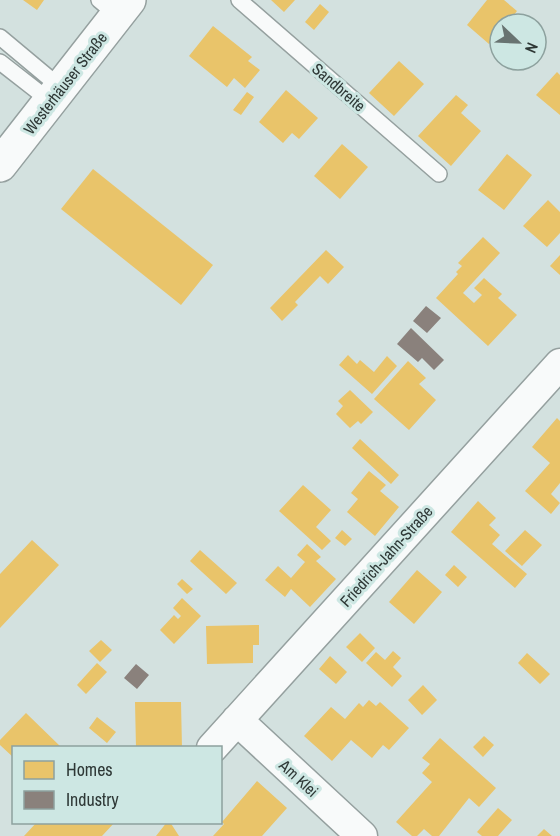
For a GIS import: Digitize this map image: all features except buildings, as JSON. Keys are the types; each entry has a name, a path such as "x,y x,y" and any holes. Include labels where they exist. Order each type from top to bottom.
{"main road":[{"name":"Westerhäuser Straße","path":"0,165 55,94 115,5"}],"street":[{"name":"Friedrich-Jahn-Straße","path":"213,746 560,364"},
{"name":"Am Klei","path":"237,720 362,836"}],"lane":[{"name":"Sandbreite","path":"239,0 439,174"},
{"path":"0,37 55,94"},
{"path":"0,62 55,94"}]}
